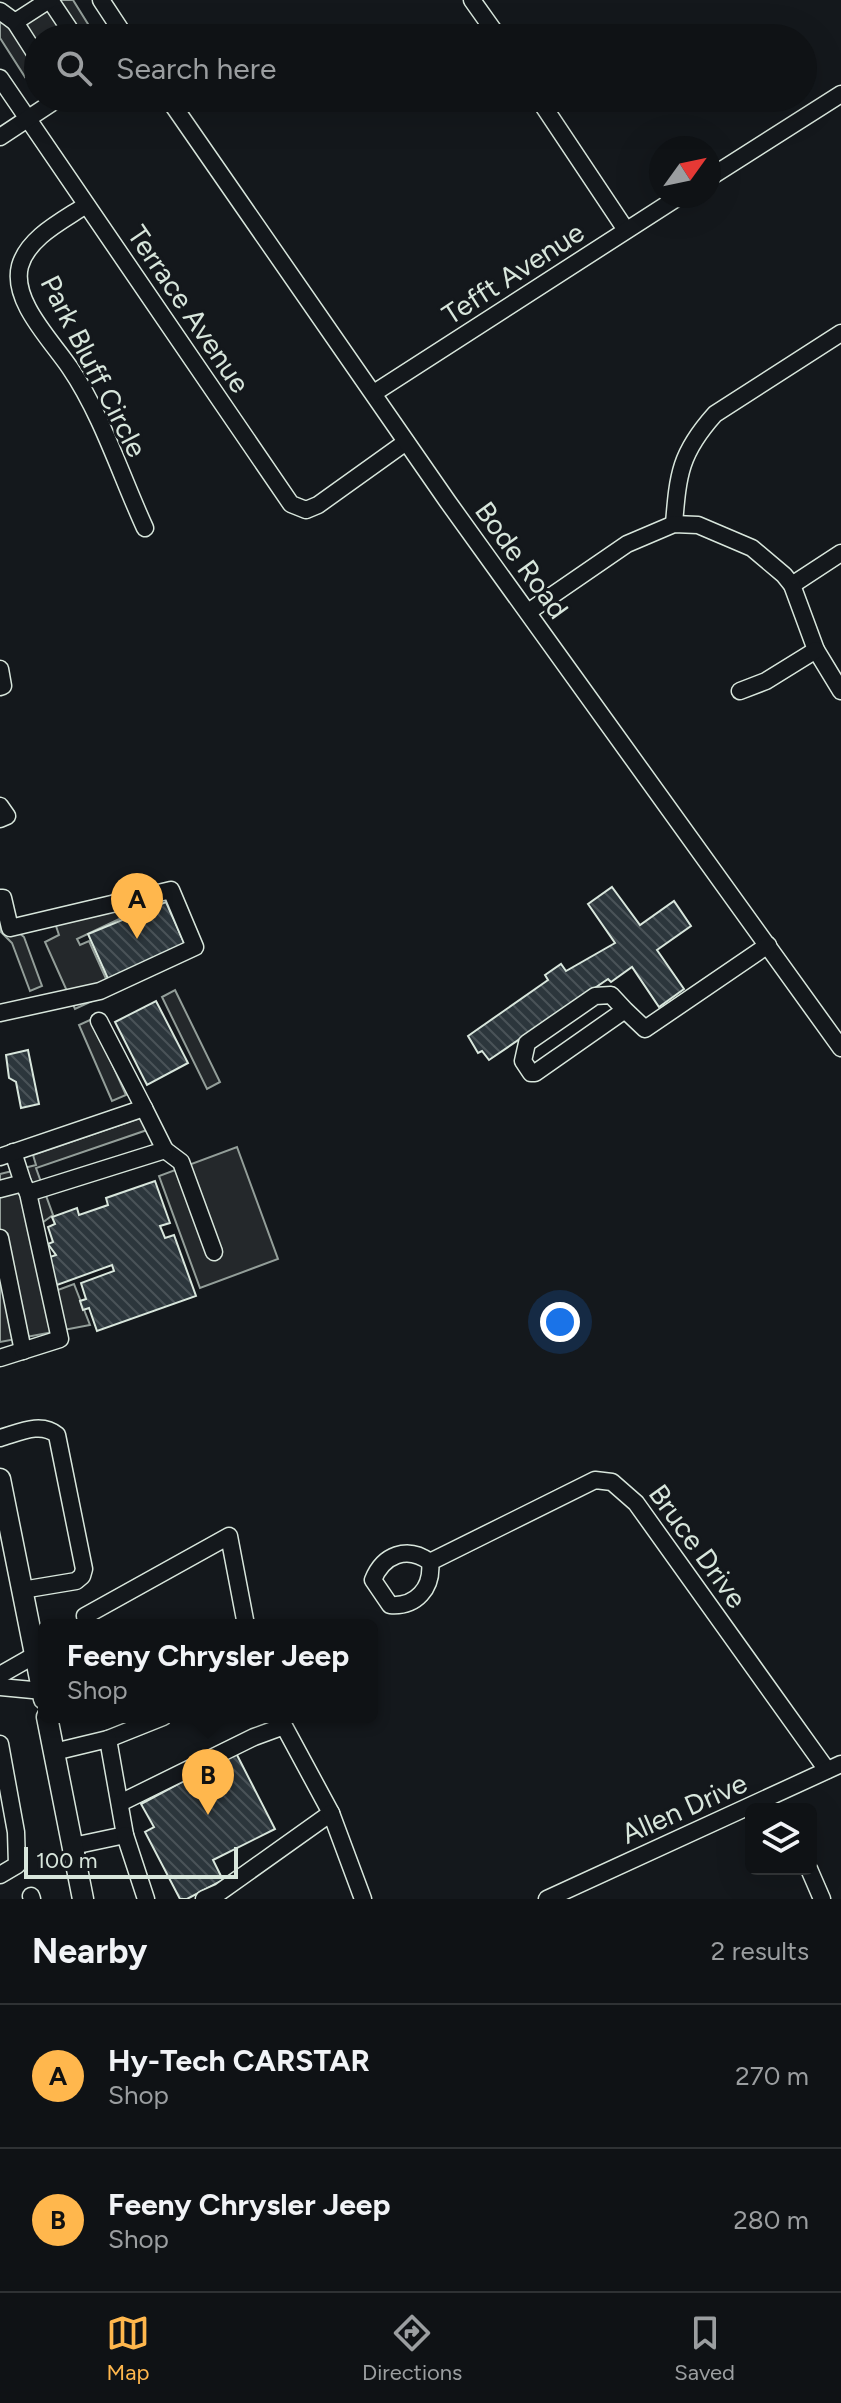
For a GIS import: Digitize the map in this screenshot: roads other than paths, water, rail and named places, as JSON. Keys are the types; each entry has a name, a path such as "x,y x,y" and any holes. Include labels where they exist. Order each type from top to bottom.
{"main road":[{"path":"0,1479 3,1510 38,1670"},
{"path":"48,1723 83,1899"}],"street":[{"path":"15,22 50,0 66,24"},
{"path":"101,0 117,24"},
{"path":"472,0 489,24"},
{"path":"0,11 15,22 24,36"},
{"name":"Terrace Avenue","path":"0,78 285,496 302,509 318,505 406,442"},
{"path":"817,109 841,94"},
{"path":"0,137 38,112"},
{"name":"Bode Road","path":"178,112 406,442 841,1048"},
{"path":"547,112 626,230"},
{"path":"721,170 813,112"},
{"name":"Park Bluff Circle","path":"86,205 31,247 21,262 20,286 31,311 79,383 145,528"},
{"name":"Tefft Avenue","path":"374,393 661,208"},
{"path":"674,524 679,469 683,456 699,432 734,401 841,333"},
{"path":"528,612 627,544 674,524 698,525 739,541 771,562 792,585 816,650 841,691"},
{"path":"792,585 841,553"},
{"path":"740,691 766,681 816,650"},
{"path":"0,669 3,686 0,687"},
{"path":"0,806 7,816 0,819"},
{"path":"0,898 3,898 10,928 171,890 195,947 100,991 0,1013"},
{"path":"625,1010 535,1073 531,1073 523,1061 527,1043 595,996 611,995 645,1029 768,945"},
{"path":"99,1021 165,1150 181,1162 214,1252"},
{"path":"0,1358 60,1339 25,1188 7,1155 144,1108"},
{"path":"0,1189 25,1188 165,1150"},
{"path":"0,1238 23,1351"},
{"path":"0,1438 39,1428 50,1429 57,1435 84,1569 76,1581 22,1590"},
{"name":"Bruce Drive","path":"430,1562 595,1480 612,1482 636,1503 834,1767"},
{"path":"86,1619 85,1616 229,1536 245,1619"},
{"path":"0,1675 35,1655"},
{"path":"0,1687 38,1694"},
{"path":"54,1752 108,1739 148,1723"},
{"path":"120,1803 248,1740 284,1726 331,1813 363,1899"},
{"path":"108,1739 125,1835 146,1899"},
{"path":"0,1744 16,1832 17,1865 0,1875"},
{"name":"Allen Drive","path":"547,1899 780,1802 834,1767"},
{"path":"204,1899 222,1895 331,1813"},
{"path":"73,1846 125,1835"},
{"path":"812,1875 822,1899"}],"place":[{"name":"Hy-Tech CARSTAR","path":"137,939"},
{"name":"Feeny Chrysler Jeep","path":"208,1815"}]}
